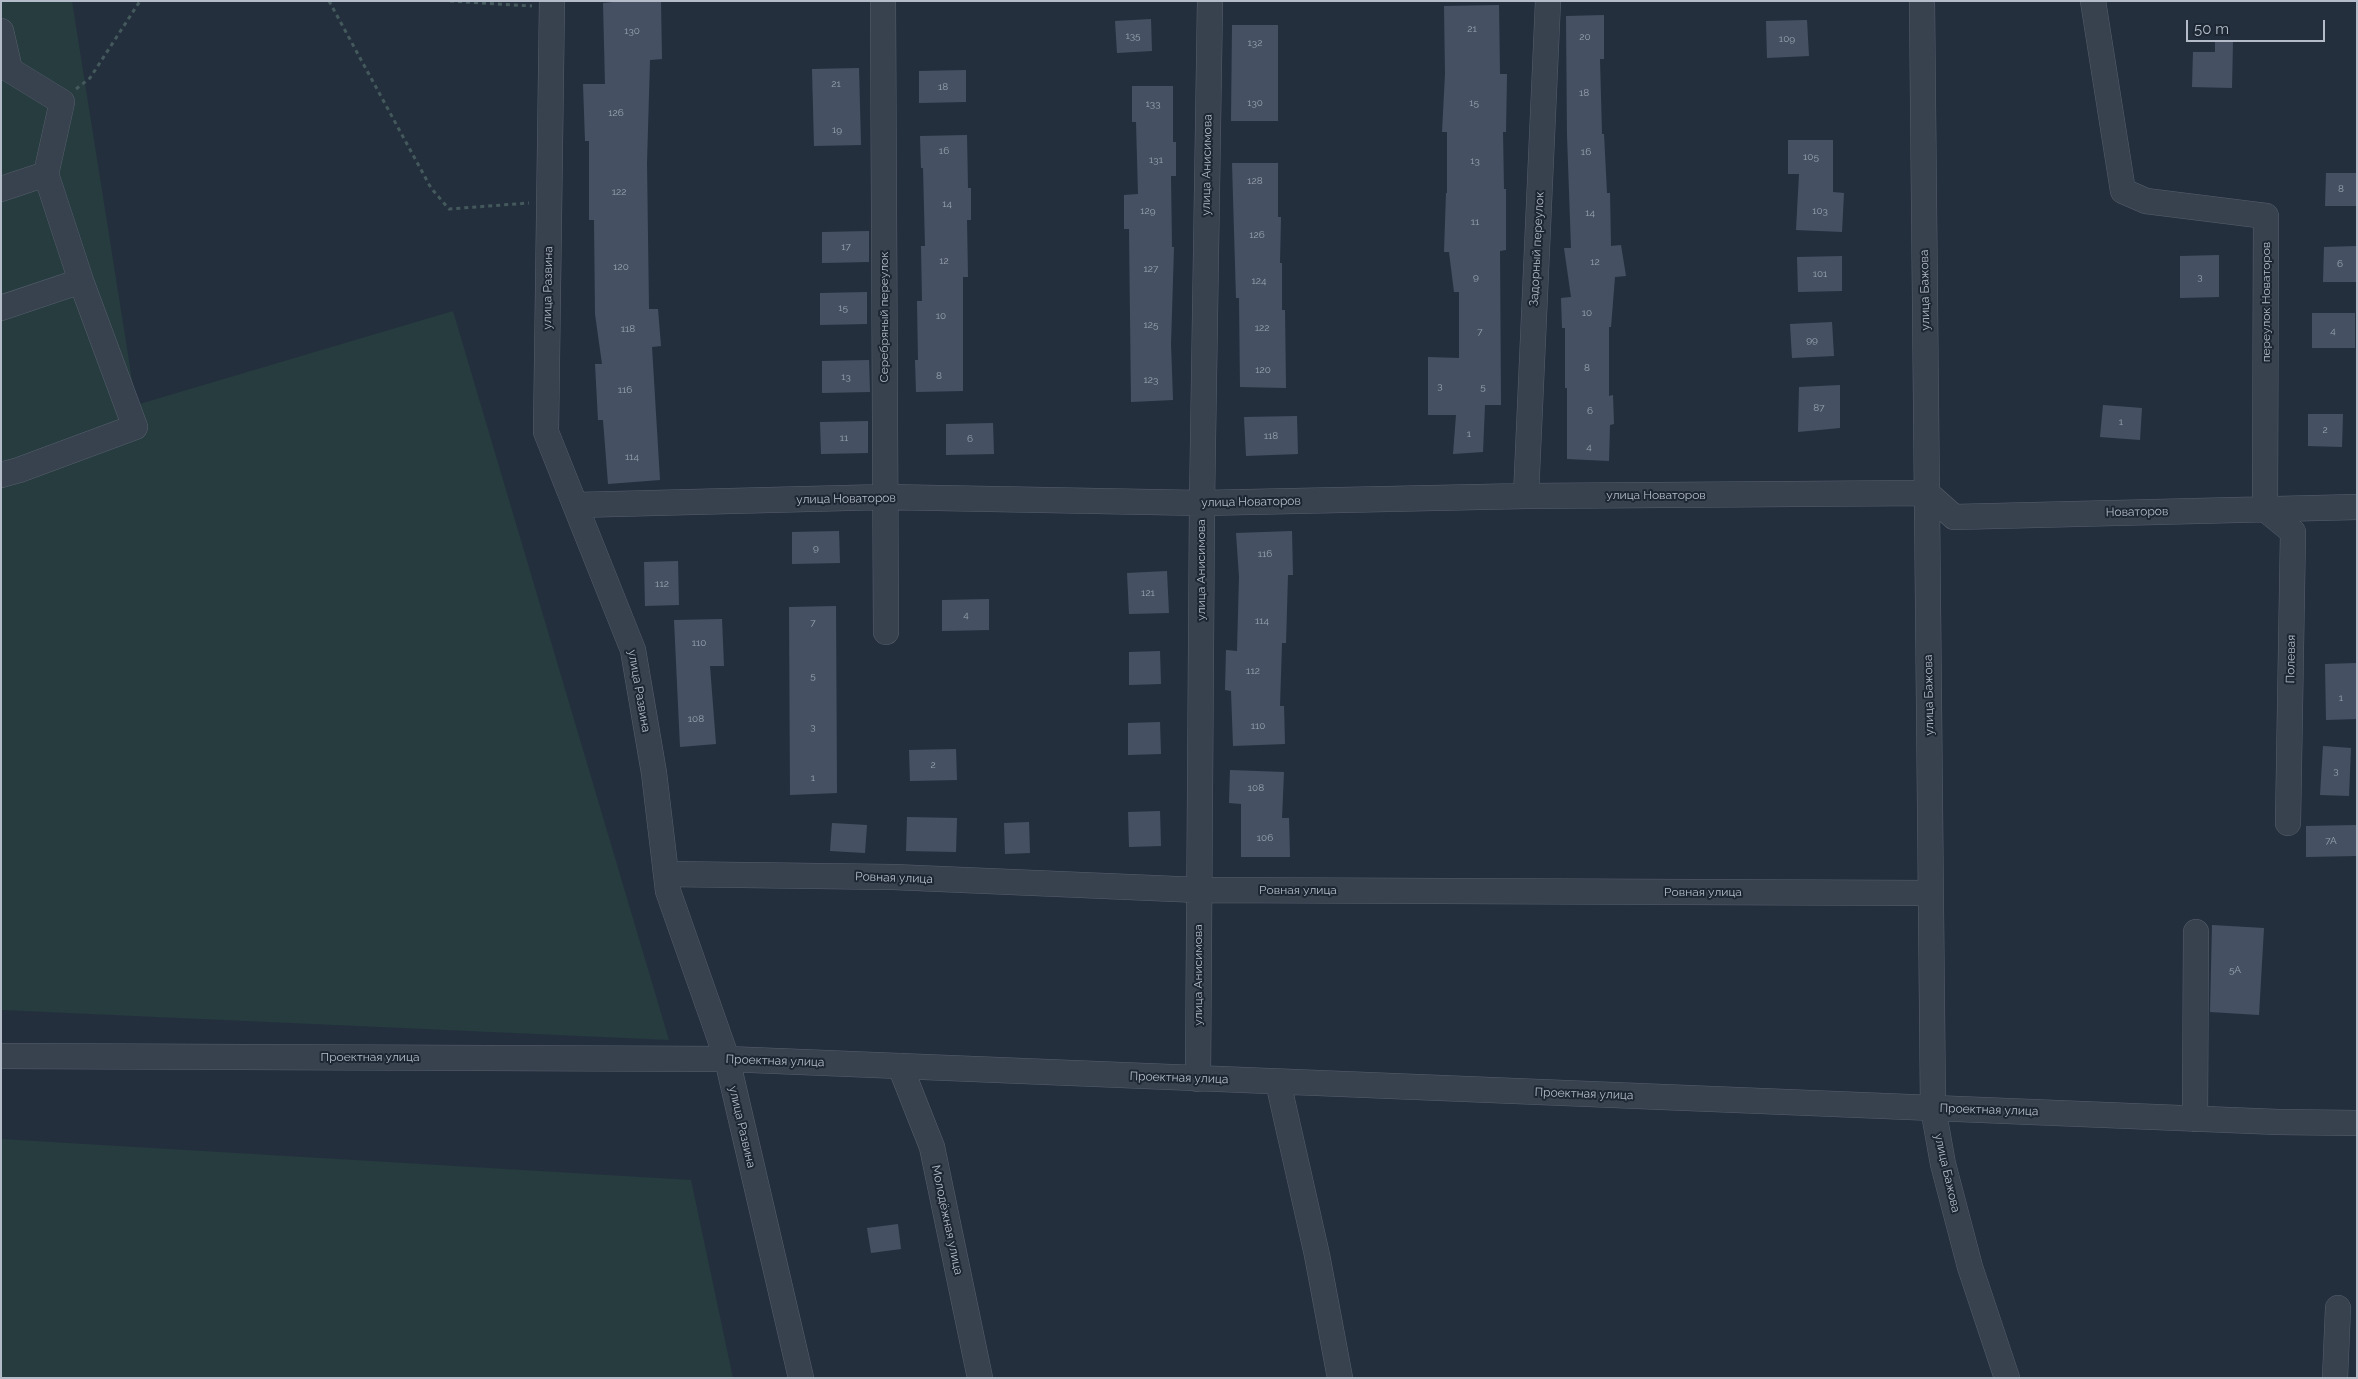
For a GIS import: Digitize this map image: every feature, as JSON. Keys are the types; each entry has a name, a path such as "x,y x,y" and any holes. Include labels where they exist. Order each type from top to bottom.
{"street":[{"name":"Серебряный переулок","path":"883,1 886,632"},
{"name":"улица Анисимова","path":"1198,1079 1202,503 1210,1"},
{"name":"Задорный переулок","path":"1526,496 1548,1"},
{"name":"улица Бажова","path":"1922,1 1933,1108 1943,1164 1970,1267 2007,1378"},
{"name":"переулок Новаторов","path":"2093,1 2123,191 2146,201 2266,216 2265,509"},
{"name":"улица Развина","path":"552,4 546,432 633,650 654,774 668,892 726,1059 801,1378"},
{"path":"1,31 6,71 62,102 46,174 80,281 135,427 1,475"},
{"path":"1,189 46,174"},
{"path":"1,308 80,281"},
{"name":"улица Новаторов","path":"576,505 885,497 1202,503 1526,496 1926,493"},
{"name":"Новаторов","path":"1926,493 1954,517 2357,507"},
{"name":"Полевая","path":"2265,509 2294,532 2288,823"},
{"name":"Ровная улица","path":"666,874 893,877 1199,890 1931,893"},
{"path":"2195,1119 2196,932"},
{"name":"Проектная улица","path":"1,1056 726,1059 2195,1119 2357,1123"},
{"name":"Молодёжная улица","path":"900,1066 932,1147 980,1378"},
{"path":"1278,1082 1317,1255 1340,1378"},
{"path":"2335,1378 2338,1308"}],"path":[{"path":"62,102 90,78 140,1"},
{"path":"329,1 431,188 449,209 529,202 549,204"},
{"path":"450,1 552,4"}],"green space":[{"path":"1,1 72,1 136,405 453,311 669,1040 1,1010"},
{"path":"1,1139 691,1180 733,1378 1,1378"}],"building":[{"path":"661,1 662,59 650,60 647,163 649,309 658,309 661,346 652,347 660,480 608,484 603,420 598,420 595,364 602,364 595,314 594,220 589,220 589,141 585,141 583,84 605,84 603,3"},
{"path":"1499,5 1500,74 1507,74 1506,132 1503,132 1504,189 1506,189 1506,250 1500,251 1501,405 1485,405 1483,452 1453,454 1456,415 1428,415 1428,357 1459,358 1459,292 1454,292 1449,252 1444,252 1447,193 1447,132 1442,132 1445,74 1444,6"},
{"path":"1604,15 1604,59 1600,59 1602,134 1604,134 1607,193 1610,193 1611,246 1621,245 1626,276 1615,277 1611,327 1609,327 1609,396 1613,395 1614,424 1610,425 1609,461 1567,459 1565,328 1562,328 1561,298 1571,297 1564,248 1571,248 1567,135 1566,16"},
{"path":"1151,19 1152,51 1117,53 1115,21"},
{"path":"1807,20 1809,56 1767,58 1766,21"},
{"path":"1232,25 1278,25 1278,121 1231,121"},
{"path":"2215,41 2233,41 2232,88 2192,87 2193,52 2215,52"},
{"path":"859,68 861,145 814,146 812,69"},
{"path":"966,70 966,102 919,103 919,71"},
{"path":"1132,86 1173,86 1173,142 1176,142 1176,176 1171,176 1172,247 1174,247 1171,344 1173,400 1131,402 1129,229 1124,229 1124,195 1138,194 1136,122 1132,122"},
{"path":"967,135 968,188 971,188 971,220 967,220 968,277 963,277 963,391 916,392 915,360 918,360 917,301 922,301 921,246 925,246 923,168 921,168 920,136"},
{"path":"1788,140 1833,140 1833,192 1844,193 1842,232 1796,230 1799,174 1788,174"},
{"path":"1232,163 1278,163 1278,217 1281,217 1280,263 1282,263 1282,310 1285,310 1286,388 1240,387 1239,298 1236,298"},
{"path":"2326,173 2357,173 2357,206 2325,206"},
{"path":"869,231 869,262 822,263 822,232"},
{"path":"2357,246 2357,282 2323,282 2324,247"},
{"path":"2219,255 2219,297 2180,298 2180,256"},
{"path":"1842,256 1842,291 1798,292 1797,257"},
{"path":"867,292 867,324 820,325 820,293"},
{"path":"2312,313 2355,313 2355,348 2312,348"},
{"path":"1832,322 1834,356 1792,358 1790,324"},
{"path":"869,360 870,392 822,393 822,361"},
{"path":"1840,385 1840,428 1798,432 1799,387"},
{"path":"2103,405 2142,408 2140,440 2100,437"},
{"path":"2308,414 2343,414 2342,447 2308,446"},
{"path":"1297,416 1298,454 1246,456 1244,417"},
{"path":"868,421 868,453 821,454 820,422"},
{"path":"993,423 994,454 946,455 946,424"},
{"path":"839,531 840,563 792,564 792,532"},
{"path":"1292,531 1293,575 1288,575 1286,643 1282,643 1280,706 1284,706 1285,744 1233,746 1231,691 1225,690 1226,650 1237,651 1239,577 1236,533"},
{"path":"678,561 679,605 645,606 644,562"},
{"path":"1167,571 1169,613 1129,614 1127,573"},
{"path":"989,599 989,630 942,631 942,600"},
{"path":"836,606 837,793 790,795 789,607"},
{"path":"722,619 724,666 710,666 716,744 680,747 674,620"},
{"path":"1160,651 1161,684 1129,685 1129,652"},
{"path":"2356,663 2357,719 2326,720 2325,664"},
{"path":"1160,722 1161,754 1128,755 1128,723"},
{"path":"2323,746 2351,748 2349,796 2320,795"},
{"path":"956,749 957,780 910,781 909,750"},
{"path":"1230,770 1284,772 1282,818 1289,818 1290,857 1241,857 1241,804 1229,803"},
{"path":"1160,811 1161,846 1129,847 1128,812"},
{"path":"907,817 957,818 956,852 906,851"},
{"path":"1029,822 1030,853 1005,854 1004,823"},
{"path":"832,823 867,825 865,853 830,851"},
{"path":"2357,825 2357,856 2306,857 2306,826"},
{"path":"2212,925 2264,928 2259,1015 2210,1012"},
{"path":"898,1224 901,1249 871,1253 867,1228"}]}
